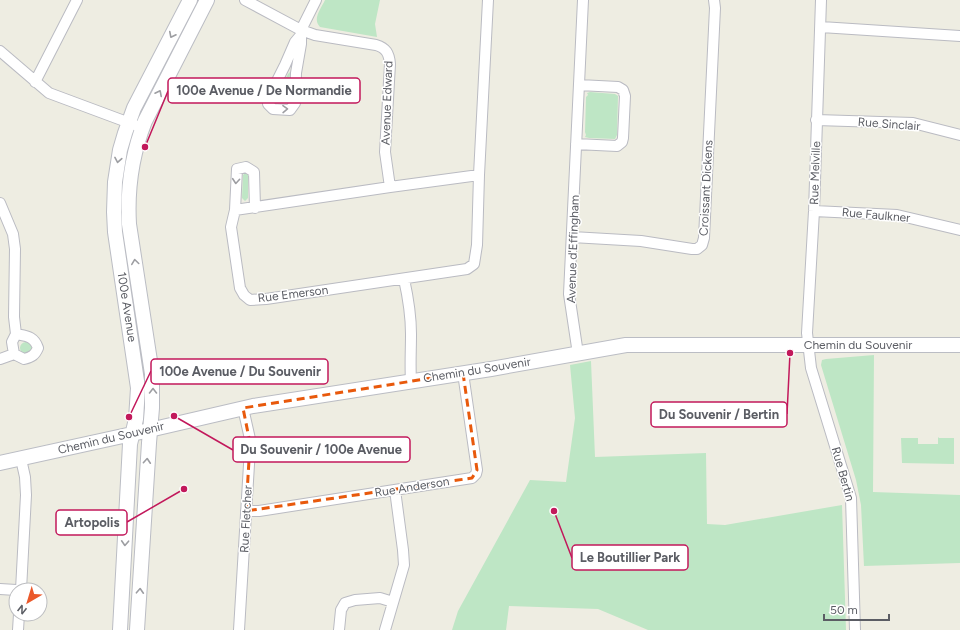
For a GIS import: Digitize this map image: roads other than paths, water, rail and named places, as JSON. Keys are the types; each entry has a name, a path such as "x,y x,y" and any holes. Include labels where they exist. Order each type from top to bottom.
{"street":[{"path":"35,82 77,0"},
{"name":"100e Avenue","path":"120,630 130,450 136,419 138,388 116,238 114,212 116,171 120,150 128,123 190,0"},
{"name":"100e Avenue","path":"138,630 153,394 152,374 131,235 129,214 131,174 138,142 148,114 207,0"},
{"name":"Avenue Edward","path":"245,0 301,33 376,45 384,48 389,54 390,64 386,152 390,187"},
{"path":"301,33 294,105 290,110 273,109 268,104 269,97 316,0"},
{"name":"Rue Emerson","path":"255,208 254,172 246,167 237,169 235,210 231,227 240,288 250,300 266,299 467,269 474,264 477,246 488,0"},
{"name":"Avenue d'Effingham","path":"578,354 569,298 583,0"},
{"name":"Croissant Dickens","path":"572,237 637,241 692,249 702,245 704,238 706,198 715,8 714,0"},
{"name":"Rue Melville","path":"808,345 807,333 814,211 821,0"},
{"path":"821,27 960,36"},
{"path":"0,51 49,93 142,128"},
{"path":"576,144 617,146 622,142 623,138 625,96 623,90 618,87 579,85"},
{"name":"Rue Sinclair","path":"816,120 913,124 960,135"},
{"path":"235,210 390,187 479,176"},
{"path":"0,203 13,234 15,249 14,316 16,334 12,342 14,354"},
{"name":"Rue Faulkner","path":"814,211 897,215 960,230"},
{"path":"404,279 409,306 411,333 410,369 412,381"},
{"path":"0,360 14,354 24,359 30,358 35,354 38,348 34,340 28,336 16,334"},
{"name":"Chemin du Souvenir","path":"0,463 242,408 464,373 633,344 960,345"},
{"name":"Rue Bertin","path":"808,345 811,368 851,498 855,630"},
{"name":"Rue Anderson","path":"246,511 259,511 470,478 476,474 477,470 464,373"},
{"name":"Rue Fletcher","path":"239,630 250,443 242,408"},
{"path":"21,458 25,477 26,495 21,582"},
{"path":"385,630 404,565 404,550 395,490"},
{"path":"339,630 341,610 345,603 355,600 380,598 393,602"}],"place":[{"name":"100e Avenue / De Normandie","path":"145,147"},
{"name":"Du Souvenir / Bertin","path":"790,353"},
{"name":"Du Souvenir / 100e Avenue","path":"174,416"},
{"name":"100e Avenue / Du Souvenir","path":"129,417"},
{"name":"Artopolis","path":"184,489"},
{"name":"Le Boutillier Park","path":"554,511"}]}
